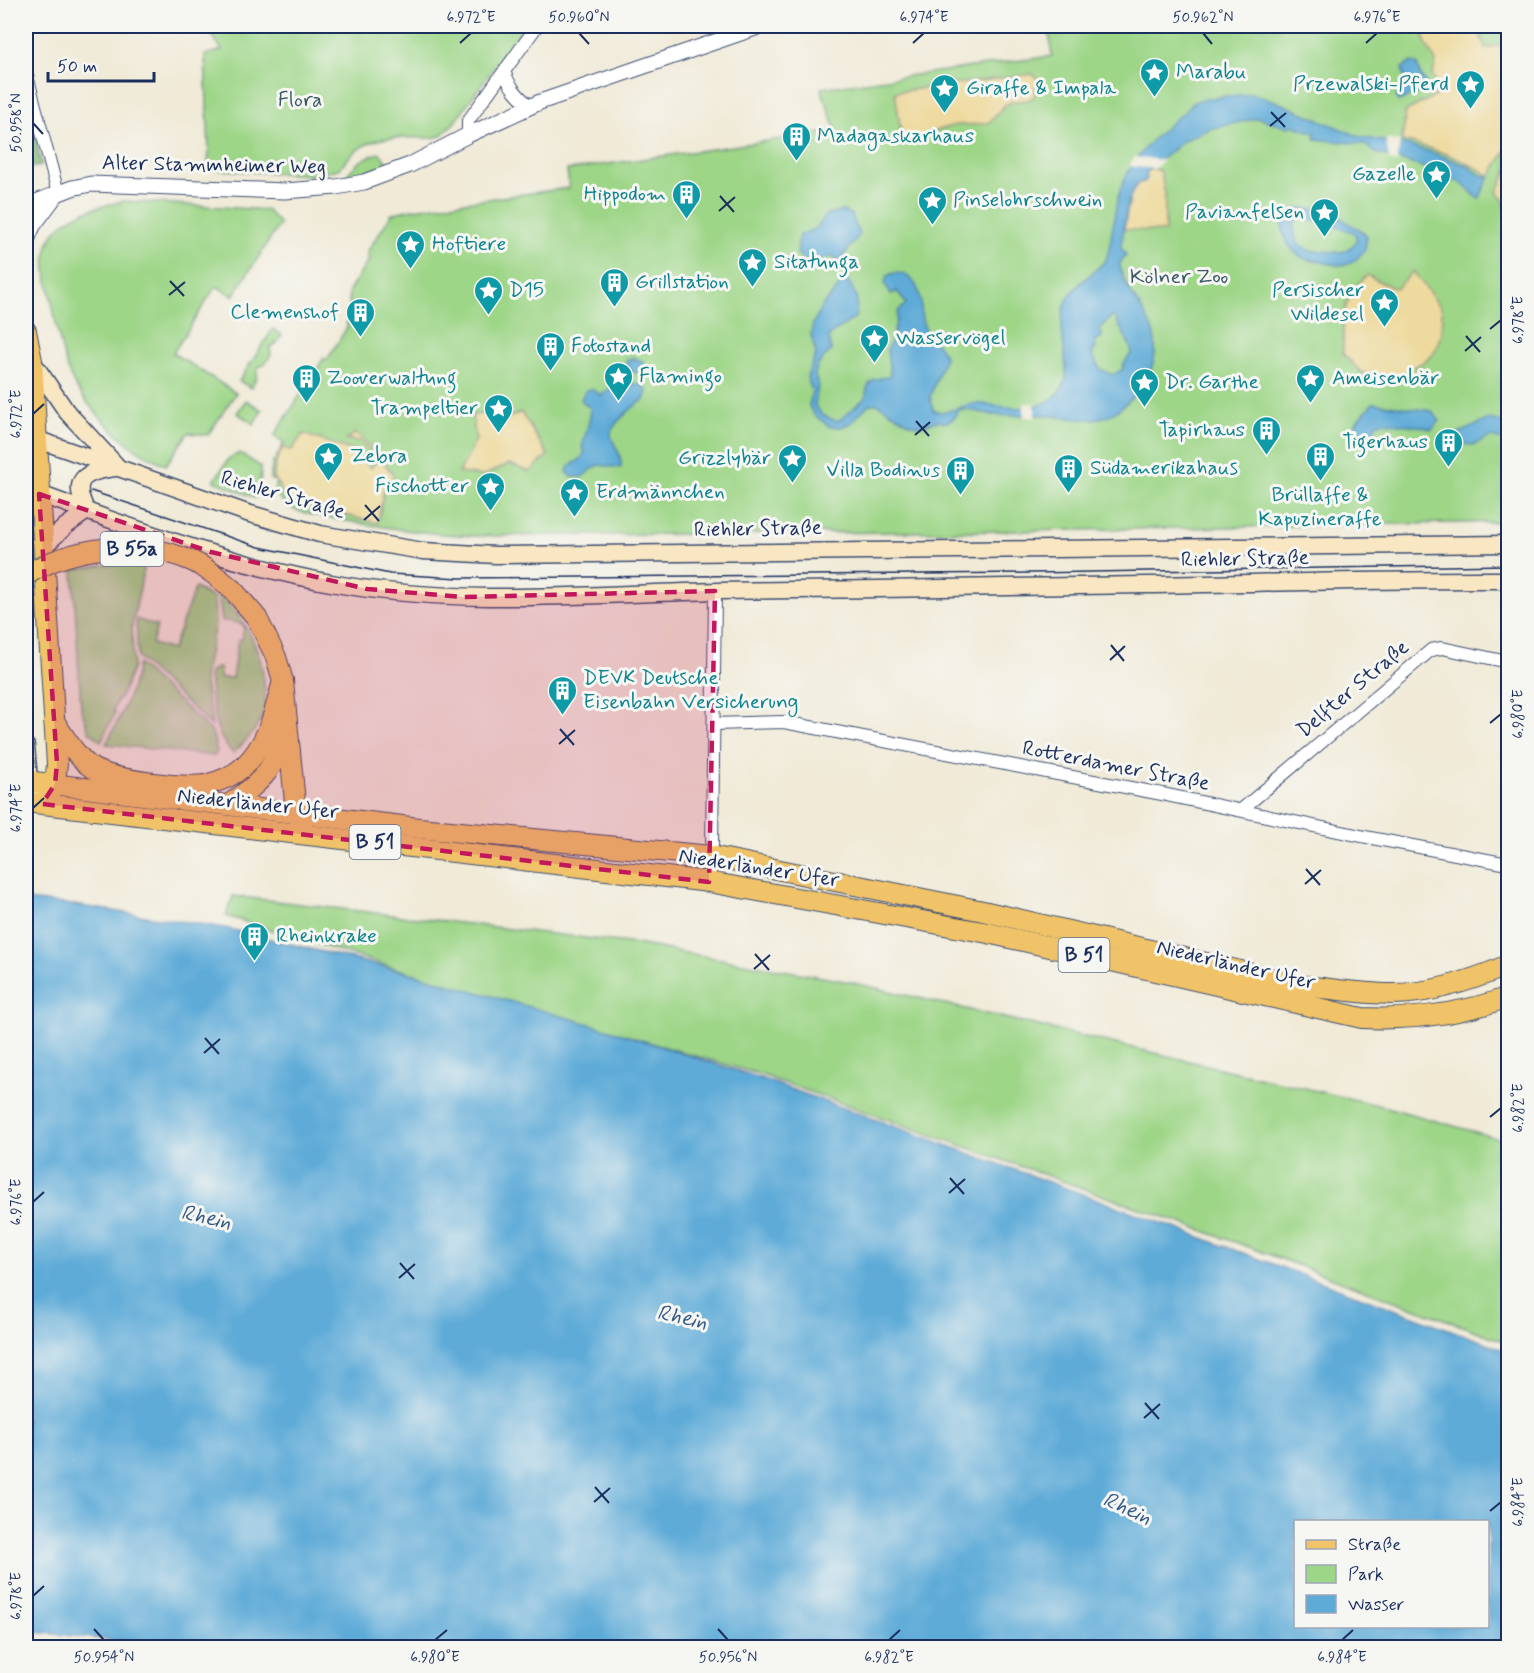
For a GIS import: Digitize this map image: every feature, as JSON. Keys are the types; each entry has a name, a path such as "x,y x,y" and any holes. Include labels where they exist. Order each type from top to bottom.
{"main road":[{"path":"26,331 32,360 29,443 32,491"},
{"path":"32,360 67,412 119,468"},
{"name":"Riehler Straße","path":"29,443 119,468 247,513 321,534 423,551 496,555 1509,544"},
{"path":"26,467 44,546 57,764 55,784 34,803 27,781 26,746"},
{"path":"44,546 87,511 80,497 79,488 82,480 92,471 119,468"},
{"name":"Riehler Straße","path":"32,491 211,552 298,577 376,590 464,597 555,597 715,591 1030,588 1404,579 1509,580"},
{"name":"B 55a","path":"26,575 38,567 72,554 92,550 156,550 188,559 208,570 233,590 257,618 268,637 283,681 288,727 273,766 266,776 228,805"},
{"path":"54,722 82,759 92,768 110,776 139,781 202,785 229,777 241,769 253,756 267,733 283,681"},
{"path":"288,727 295,802 304,834"},
{"name":"B 51","path":"27,781 55,784"},
{"name":"Niederländer Ufer","path":"55,784 419,828 711,856 972,909 1305,986 1359,993 1395,994 1430,989 1483,975 1509,965"},
{"name":"Niederländer Ufer","path":"34,803 709,882 988,933 1362,1018 1406,1018 1460,1011 1509,998"}],"street":[{"path":"468,135 468,121 537,26"},
{"name":"Alter Stammheimer Weg","path":"26,206 72,188 91,184 285,191 336,188 364,182 397,171 530,106 761,26"},
{"path":"26,72 58,193 33,226 26,242"},
{"path":"504,72 510,85 530,106"},
{"path":"709,882 715,591"},
{"name":"Delfter Straße","path":"1241,810 1431,650 1442,648 1509,662"},
{"name":"Rotterdamer Straße","path":"714,724 784,722 1509,864"}],"highlighted area":[{"path":"39,494 211,552 367,589 464,597 715,591 709,882 42,804 55,784 57,764"}],"green space":[{"name":"Flora","path":"206,26 524,26 453,124 440,136 381,139 370,142 349,157 339,169 310,175 207,169 209,153 205,55 222,50"},
{"name":"Kölner Zoo","path":"1048,26 1508,26 1508,522 1017,531 475,536 405,530 307,514 288,506 274,492 276,481 270,479 273,461 277,461 276,458 284,443 274,436 324,358 327,360 348,326 346,324 356,308 349,303 349,291 369,260 367,252 392,214 406,210 569,188 567,170 836,131 821,88 1052,56"},
{"path":"26,97 42,166 26,168"},
{"path":"380,153 389,165 345,178 360,162"},
{"path":"125,201 267,210 280,224 233,296 216,286 173,353 236,393 208,435 188,433 166,465 139,451 104,422 73,382 61,345 46,274 47,250 59,227 85,212"},
{"path":"273,329 282,335 276,344 270,347 271,355 265,364 257,368 257,377 251,388 239,381"},
{"path":"246,400 262,410 254,424 237,413"},
{"path":"240,453 261,467 260,486 255,498 214,481 229,458"},
{"path":"139,562 144,569 132,625 133,667 101,741 89,731 81,708 73,570"},
{"path":"195,588 214,598 215,625 204,677 212,726 138,658 136,619 157,626 152,644 172,650"},
{"path":"218,594 237,613 250,634 256,646 265,692 260,722 233,753 221,737 217,727 209,676 212,670 219,668 220,678 232,678 238,640 242,640 244,625 222,621"},
{"path":"138,664 212,732 217,752 214,756 106,744 133,685"},
{"path":"233,896 636,944 850,982 1386,1107 1508,1141 1508,1343 1246,1246 762,1075 414,974 226,916"}],"sand":[{"path":"1426,26 1480,26 1482,29 1478,31 1486,49 1499,45 1507,60 1500,114 1508,130 1508,148 1490,176 1448,154 1402,141 1406,111 1437,95 1437,84 1432,76 1436,62 1422,31"},
{"path":"1033,74 1039,81 1034,96 1031,99 1006,105 989,122 956,125 927,134 903,145 895,92"},
{"path":"1149,169 1160,170 1165,193 1165,232 1124,229 1130,196 1138,182 1144,182 1147,178 1146,173"},
{"path":"1508,169 1508,220 1504,201 1497,192"},
{"path":"1413,271 1442,309 1441,336 1434,353 1413,367 1418,380 1362,373 1343,354 1343,321 1352,292 1367,275 1397,288"},
{"path":"521,412 548,455 530,472 509,464 483,476 459,473 476,440 472,415 496,413 507,419"},
{"path":"356,433 382,459 393,475 395,489 384,488 378,523 294,503 283,495 274,476 276,463 283,447 291,451 303,434 354,451 371,468 378,459 360,441 346,440"}],"water":[{"path":"1412,62 1418,65 1419,73 1426,81 1421,92 1398,101 1396,97 1406,84 1402,68"},
{"path":"1253,94 1360,137 1431,152 1468,166 1482,176 1490,176 1479,199 1461,183 1432,170 1376,153 1364,144 1315,139 1315,133 1292,125 1289,127 1258,118 1209,129 1183,141 1146,173 1147,178 1144,182 1138,183 1130,197 1121,247 1126,255 1120,262 1120,266 1128,288 1145,314 1152,330 1155,348 1152,366 1143,384 1116,411 1100,418 1085,419 1040,415 1000,416 972,410 959,410 953,419 945,423 938,421 919,426 909,423 878,404 869,404 851,423 841,427 830,427 813,414 809,406 812,391 807,377 816,354 811,335 813,324 822,306 838,288 842,278 846,277 857,297 856,316 829,337 831,350 817,366 815,376 818,385 815,405 822,415 836,421 866,397 867,388 871,382 890,375 887,350 893,337 898,311 906,304 897,291 891,294 885,284 887,276 897,273 911,279 917,288 924,326 945,357 930,397 933,410 942,412 977,403 1024,408 1045,403 1054,398 1066,379 1062,334 1063,312 1073,291 1106,259 1118,197 1136,159 1153,139 1193,103 1200,100","holes":["1111,317 1115,317 1132,352 1123,365 1123,369 1113,375 1100,369 1092,354 1096,348 1095,340 1102,336 1100,329"]},
{"path":"1301,208 1334,211 1367,236 1365,250 1353,262 1343,265 1305,259 1291,248 1283,231 1285,216","holes":["1302,217 1351,231 1356,235 1356,242 1342,252 1307,249 1299,243 1294,231 1295,221"]},
{"path":"843,211 852,215 860,234 843,259 838,261 830,256 816,262 803,260 797,253 799,235 816,228 826,214"},
{"path":"633,357 644,363 645,371 642,377 627,366 626,361"},
{"path":"642,384 647,391 644,400 624,416 612,431 612,439 621,459 621,468 598,465 582,477 572,477 567,472 569,466 580,460 585,450 582,448 591,411 581,399 586,390 592,389 601,395 614,386"},
{"path":"1373,403 1432,411 1440,421 1431,430 1425,427 1383,422 1376,424 1373,435 1357,440 1356,422"},
{"path":"1489,419 1508,423 1508,441 1491,437 1474,445 1462,444 1457,434"},
{"name":"Rhein","path":"26,900 225,928 414,974 600,1027 760,1078 1508,1351 1508,1647 187,1648 26,1631"}],"pier":[{"path":"1386,140 1400,141 1397,163 1389,160"},
{"path":"1135,157 1164,160 1154,169 1129,166"},
{"path":"1035,403 1035,418 1024,417 1024,404"}],"tram line":[{"path":"91,491 259,547 390,574 460,578 1032,573 1508,565"}],"place":[{"name":"Marabu","path":"1155,98"},
{"name":"Przewalski-Pferd","path":"1470,110"},
{"name":"Giraffe & Impala","path":"945,114"},
{"name":"Madagaskarhaus","path":"796,162"},
{"name":"Gazelle","path":"1437,200"},
{"name":"Hippodom","path":"687,220"},
{"name":"Pinselohrschwein","path":"932,226"},
{"name":"Pavianfelsen","path":"1325,238"},
{"name":"Hoftiere","path":"411,270"},
{"name":"Sitatunga","path":"753,288"},
{"name":"Grillstation","path":"614,308"},
{"name":"D15","path":"488,316"},
{"name":"Persischer Wildesel","path":"1385,328"},
{"name":"Clemenshof","path":"360,338"},
{"name":"Wasservögel","path":"875,364"},
{"name":"Fotostand","path":"550,372"},
{"name":"Flamingo","path":"618,402"},
{"name":"Zooverwaltung","path":"306,404"},
{"name":"Ameisenbär","path":"1311,404"},
{"name":"Dr. Garthe","path":"1144,408"},
{"name":"Trampeltier","path":"499,434"},
{"name":"Tapirhaus","path":"1266,456"},
{"name":"Tigerhaus","path":"1449,468"},
{"name":"Zebra","path":"329,482"},
{"name":"Brüllaffe & Kapuzineraffe","path":"1320,482"},
{"name":"Grizzlybär","path":"792,484"},
{"name":"Südamerikahaus","path":"1069,494"},
{"name":"Villa Bodinus","path":"961,496"},
{"name":"Fischotter","path":"490,512"},
{"name":"Erdmännchen","path":"575,518"},
{"name":"DEVK Deutsche Eisenbahn Versicherung","path":"562,716"},
{"name":"Rheinkrake","path":"255,962"}]}
